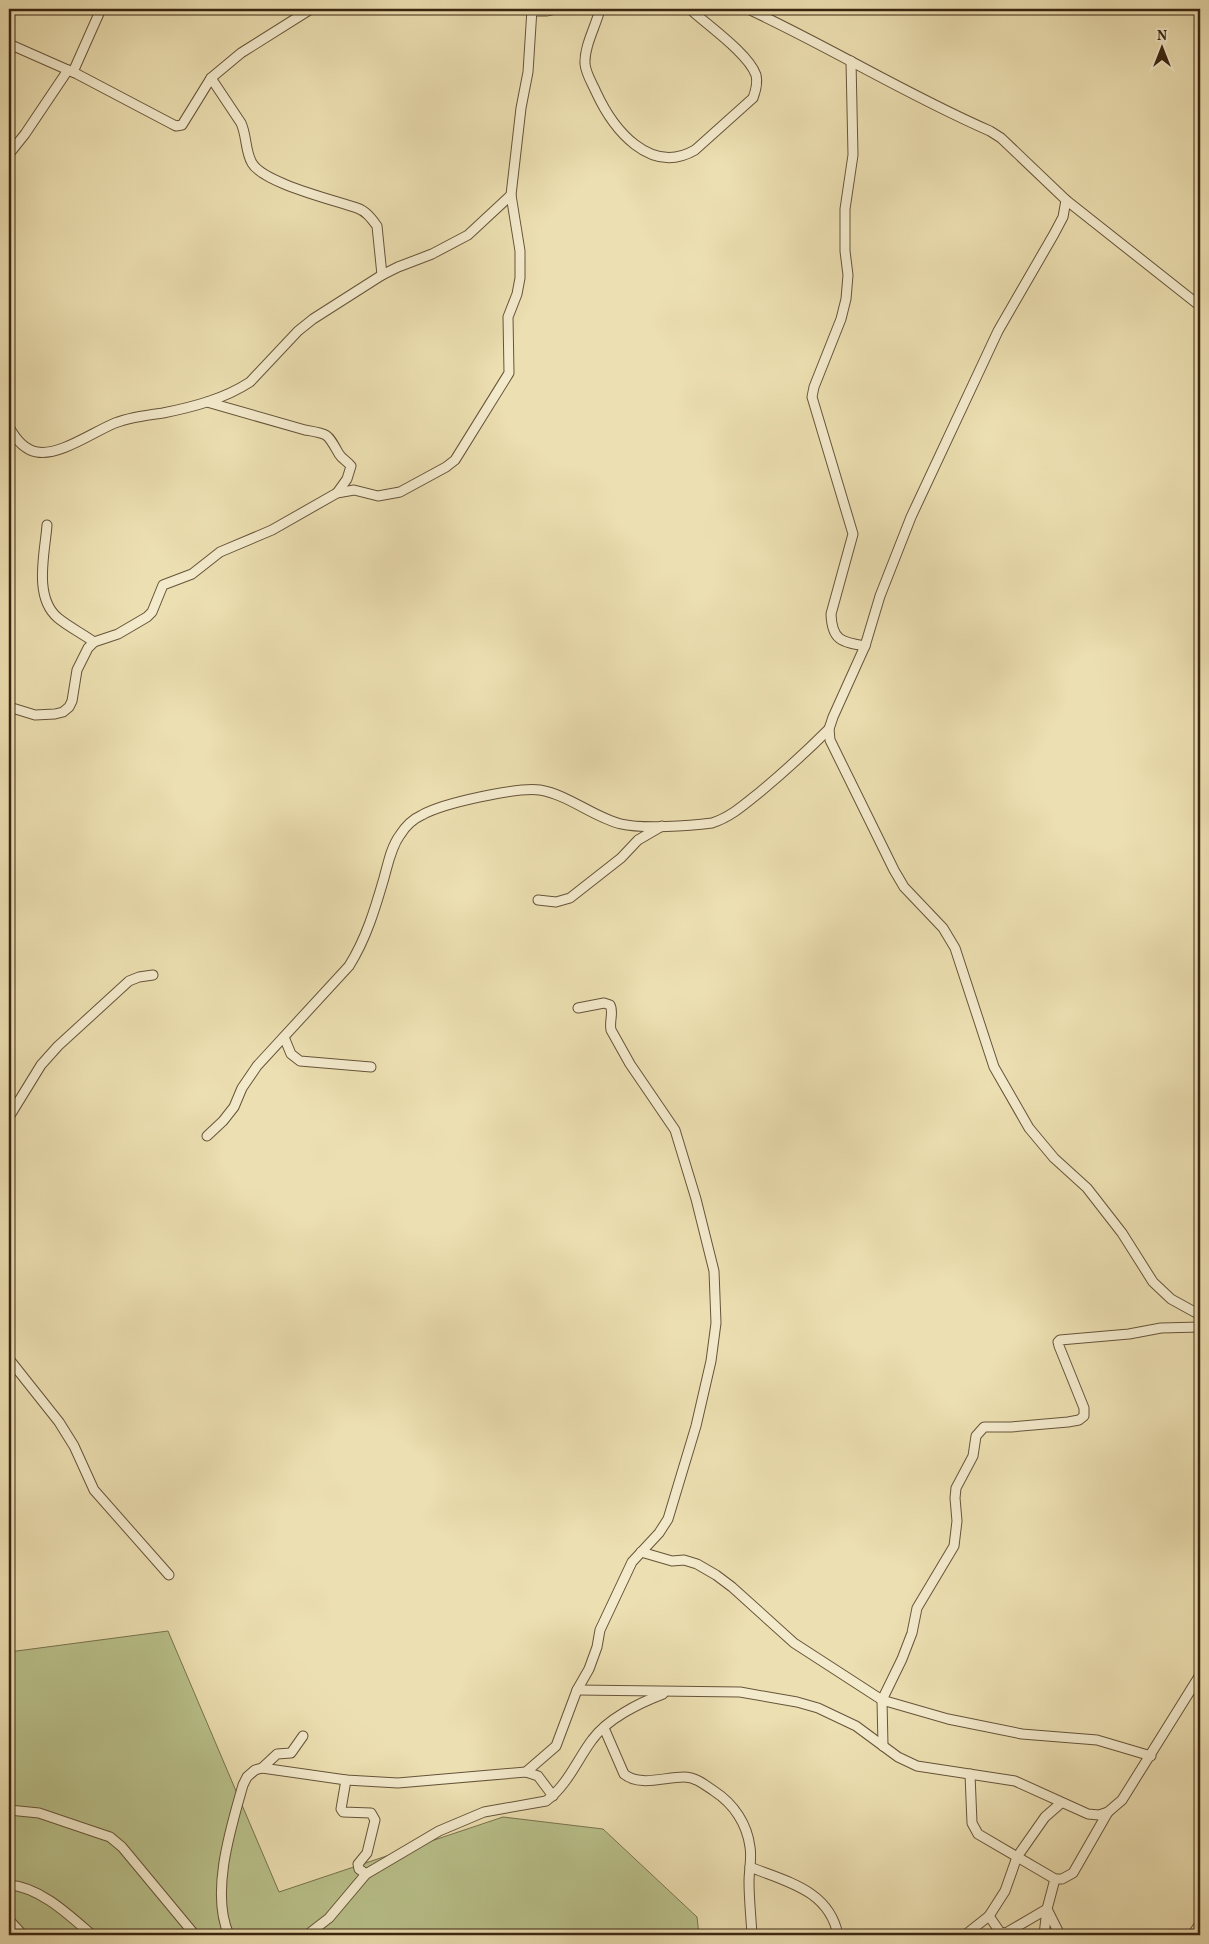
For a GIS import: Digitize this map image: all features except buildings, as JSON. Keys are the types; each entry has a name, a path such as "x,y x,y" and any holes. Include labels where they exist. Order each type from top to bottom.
{"street":[{"path":"9,154 70,71 101,9"},
{"path":"9,44 70,71 176,126 182,125 211,78 240,53 311,9"},
{"path":"9,707 35,715 63,712 72,701 77,670 88,648 94,642 118,634 147,617 152,612 163,585 192,574 220,552 272,530 337,493 354,490 371,495 388,495 410,487 446,468 455,460 506,380 510,364 508,317 517,294 520,278 520,251 511,194 521,108 528,72 532,10 547,11 556,9"},
{"path":"592,9 597,20"},
{"path":"600,9 585,62 586,70 605,111 627,139 641,150 676,158 685,156 695,150 753,98 757,86 756,75 750,64 736,48 690,9"},
{"path":"748,9 799,33 898,87 996,135 1066,200 1200,306"},
{"path":"851,61 853,155 845,208 845,252 848,275 846,299 841,319 814,387 812,397 852,534 831,614 832,627 837,638 847,643 865,646"},
{"path":"211,78 245,130 248,155 256,169 262,174 282,183 363,210 372,220 376,226 382,275"},
{"path":"9,427 19,441 27,448 36,452 45,452 66,447 124,420 179,410 207,402 240,388 250,382 313,319 382,275 432,254 468,235 511,194"},
{"path":"1066,200 1062,217 1054,234 998,332 933,468 892,562 865,646 829,729 832,749 860,799 894,870 904,887 943,928 956,948 994,1068 1029,1128 1054,1158 1087,1188 1122,1233 1153,1282 1163,1293 1170,1299 1200,1315"},
{"path":"207,402 330,437 340,455 351,466 347,479 337,493"},
{"path":"47,525 42,578 48,603 58,618 94,642"},
{"path":"207,1136 234,1107 242,1088 257,1066 339,978 360,949 373,916 399,836 408,825 420,816 432,810 478,797 526,790 540,790 557,795 621,824 638,826 700,825 723,820 736,812 790,766 829,729"},
{"path":"538,900 556,902 570,898 621,858 638,840 662,826"},
{"path":"9,1117 41,1065 58,1046 129,981 154,974"},
{"path":"526,1772 556,1746 577,1690 589,1669 597,1647 600,1630 632,1562 659,1533 668,1519 696,1426 711,1361 716,1323 714,1271 675,1130 630,1064 611,1030 612,1009 610,1005 604,1003 578,1008"},
{"path":"284,1037 291,1054 300,1061 371,1067"},
{"path":"883,1746 882,1700 912,1633 917,1608 954,1546 957,1522 956,1488 973,1456 976,1436 980,1430 984,1427 1011,1428 1068,1422 1079,1420 1084,1416 1084,1408 1070,1369 1059,1346 1058,1342 1060,1340 1129,1334 1161,1328 1200,1327"},
{"path":"9,1359 59,1422 74,1446 97,1494 169,1575"},
{"path":"641,1552 672,1561 684,1560 697,1564 716,1575 732,1587 794,1644 882,1700 948,1719 1022,1734 1097,1740 1151,1756"},
{"path":"970,1774 972,1823 978,1834 1055,1879 1062,1879 1073,1873 1108,1812 1122,1800 1200,1675"},
{"path":"577,1690 740,1692 797,1702 818,1708 856,1726 906,1762 916,1766 1015,1781 1088,1814 1099,1815 1108,1812"},
{"path":"307,1935 329,1918 366,1874 440,1831 484,1812 538,1804 554,1796 593,1738 631,1708 667,1692"},
{"path":"604,1728 624,1774 630,1779 640,1781 684,1777 693,1778 726,1798 736,1811 747,1831 750,1848 752,1935"},
{"path":"262,1768 277,1754 292,1753 303,1736"},
{"path":"229,1935 225,1926 222,1890 228,1841 248,1777 255,1770 262,1768 346,1780 411,1782 526,1772 538,1776 554,1796"},
{"path":"346,1780 340,1809 343,1812 371,1813 374,1815 375,1820 367,1853 358,1864 359,1869 366,1874"},
{"path":"965,1935 989,1916 1005,1891 1017,1857 1045,1817 1061,1803"},
{"path":"9,1810 38,1813 110,1837 122,1847 195,1935"},
{"path":"750,1867 797,1884 813,1894 824,1904 834,1922 838,1935"},
{"path":"1044,1935 1047,1909 1055,1879"},
{"path":"9,1885 34,1893 58,1907 92,1935"},
{"path":"989,1916 1000,1932 1006,1933 1047,1909"},
{"path":"1047,1909 1060,1935"},
{"path":"9,1920 23,1935"},
{"path":"1192,1935 1200,1924"}],"green space":[{"path":"168,1631 279,1892 503,1817 603,1829 697,1917 699,1935 9,1935 9,1652"}]}
